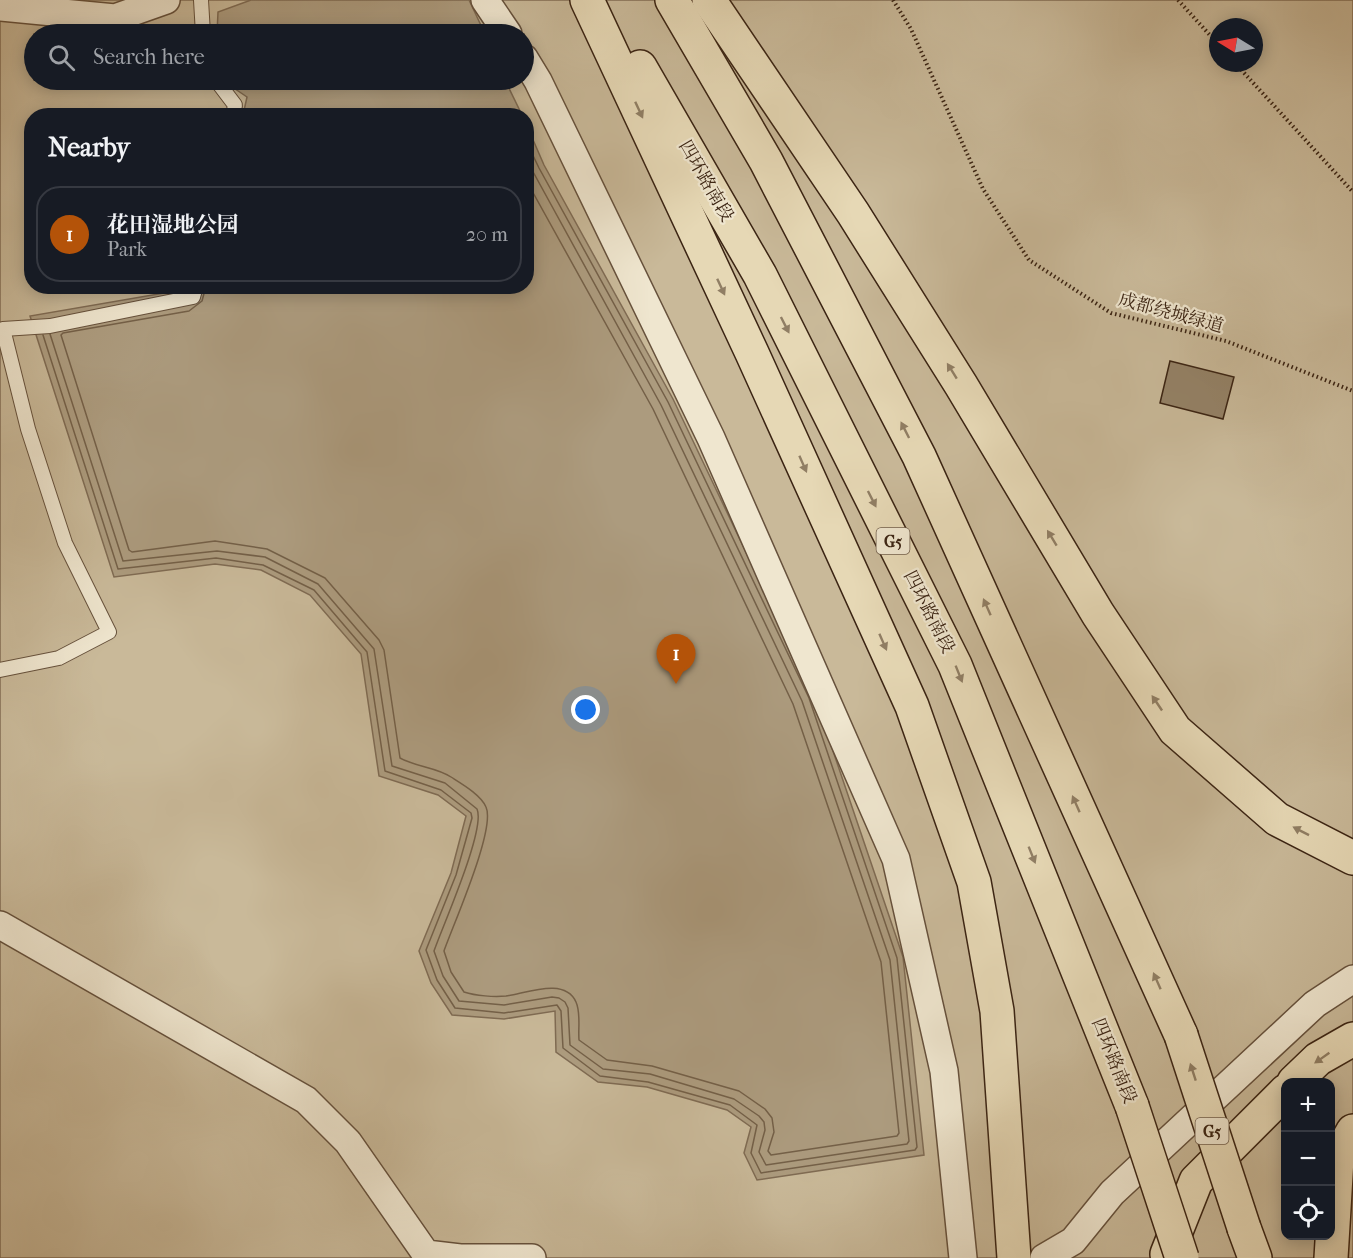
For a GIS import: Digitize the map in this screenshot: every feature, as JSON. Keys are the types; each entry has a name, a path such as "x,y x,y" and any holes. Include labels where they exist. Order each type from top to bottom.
{"highway":[{"path":"587,0 752,353 912,706 974,882 997,1011 1014,1258"},
{"name":"四环路南段","path":"602,0 760,275 955,665 1132,1106 1182,1258"},
{"name":"G5","path":"672,0 766,161 919,456 1181,1035 1250,1248"},
{"path":"709,0 854,213 962,385 1098,614 1175,730 1277,819 1353,858"},
{"path":"1299,1078 1318,1059 1353,1039"},
{"path":"1166,1258 1196,1181 1281,1096"},
{"path":"1331,1258 1337,1159 1353,1131"}],"street":[{"path":"0,7 115,18 166,0"},
{"path":"485,0 501,24"},
{"path":"534,74 711,438 896,859 944,1071 963,1258"},
{"path":"0,925 306,1100 348,1142 426,1254 460,1258 532,1258"},
{"path":"1044,1258 1072,1241 1112,1193 1315,1004 1353,979"}],"lane":[{"path":"201,0 202,24"},
{"path":"224,90 235,105 234,108"},
{"path":"0,670 58,658 109,632 65,543 28,429 3,329 50,326 193,297 194,294"}],"path":[{"name":"成都绕城绿道","path":"893,0 911,29 983,189 1029,260 1111,313 1226,341 1353,391"},
{"path":"1178,0 1209,34"},
{"path":"1243,72 1353,192"}],"shaded area":[{"path":"0,0 1353,0 1353,1258 0,1258"}],"water":[{"path":"251,0 469,0 480,24 217,24 218,12"},
{"path":"237,90 510,90 519,108 245,108 247,97"},
{"path":"534,142 544,165 673,399 814,695 903,957 924,1155 757,1180 744,1153 751,1127 727,1110 647,1087 598,1082 556,1052 555,1011 504,1019 452,1015 431,983 419,951 451,873 466,816 438,795 379,776 361,654 310,595 261,570 215,564 114,577 30,316 158,294 534,294"}],"building":[{"path":"1170,361 1234,377 1223,419 1160,403"}],"place":[{"name":"花田湿地公园","path":"676,684"}]}
